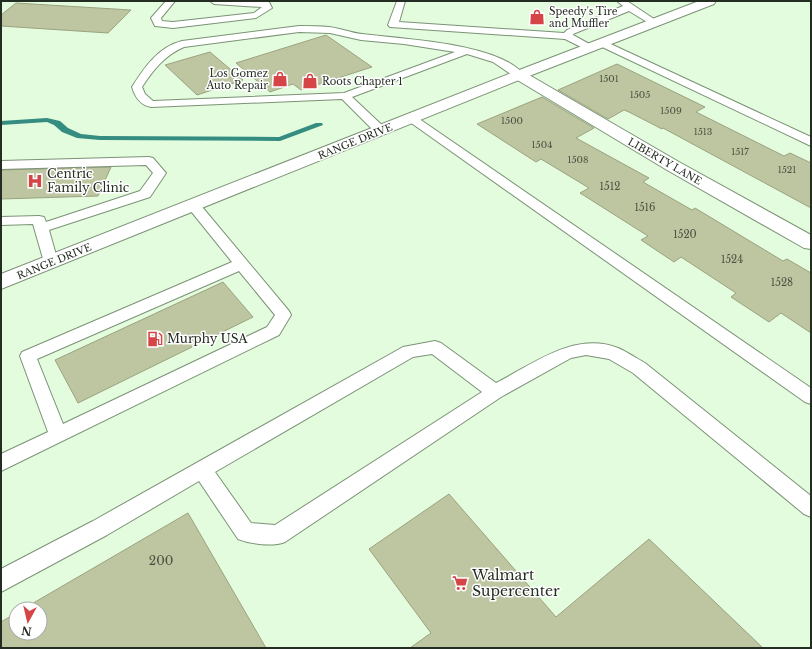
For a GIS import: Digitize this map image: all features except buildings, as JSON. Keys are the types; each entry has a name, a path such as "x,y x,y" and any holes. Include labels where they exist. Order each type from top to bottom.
{"street":[{"name":"RANGE DRIVE","path":"1,282 519,75 710,1"},
{"name":"LIBERTY LANE","path":"519,75 673,166 811,244"}],"lane":[{"path":"171,1 156,18 158,24 172,25 256,14 267,8 266,4 214,1"},
{"path":"401,1 393,25 567,36 595,46 811,142"},
{"path":"621,1 654,23"},
{"path":"567,36 570,32 630,7"},
{"path":"467,52 345,96 151,104 140,96 137,87 152,65 174,47 182,44 299,29 330,30 361,37 404,41 467,52 497,60 519,75"},
{"path":"345,96 381,130"},
{"path":"411,118 811,397"},
{"path":"1,165 149,161 160,173 145,194 41,228"},
{"path":"1,463 273,331 283,315 193,205"},
{"path":"1,221 39,220 51,262"},
{"path":"58,435 28,356 240,264"},
{"path":"1,581 100,528 409,351 435,347 495,392"},
{"path":"202,469 245,532 278,535 495,392 567,353 586,349 613,353 640,368 811,508"}],"waterway":[{"path":"1,123 47,120 57,123 65,130 80,136 100,138 280,139 319,125"}],"place":[{"name":"Speedy's Tire and Muffler","path":"537,17"},
{"name":"Los Gomez Auto Repair","path":"280,79"},
{"name":"Roots Chapter 1","path":"310,81"},
{"name":"Centric Family Clinic","path":"35,181"},
{"name":"Murphy USA","path":"155,339"},
{"name":"Walmart Supercenter","path":"460,583"}]}
